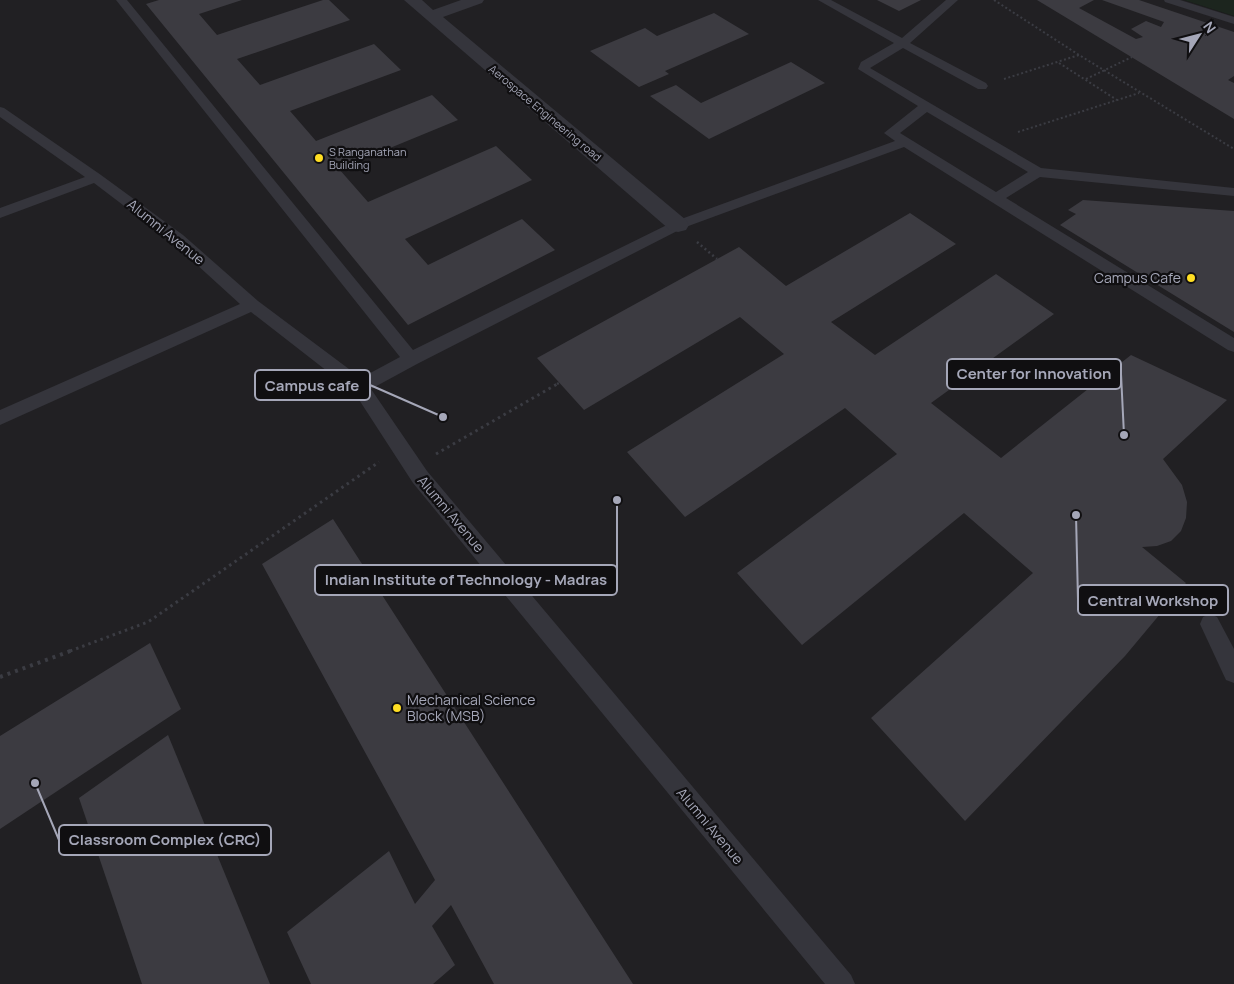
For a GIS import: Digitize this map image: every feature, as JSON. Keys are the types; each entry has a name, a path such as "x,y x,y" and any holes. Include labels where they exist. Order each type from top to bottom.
{"street":[{"name":"Aerospace Engineering road","path":"412,0 678,225"},
{"path":"431,16 476,0"}],"lane":[{"path":"121,0 411,359"},
{"path":"823,0 982,86"},
{"path":"953,0 903,43 865,65 864,69 925,107 1038,172 1234,192"},
{"path":"1169,0 1234,21"},
{"path":"925,107 891,133 1234,346"},
{"name":"Alumni Avenue","path":"0,110 178,239 252,304 360,387 413,468 842,984"},
{"path":"360,387 411,359 678,225 905,142"},
{"path":"997,198 1038,172"},
{"path":"0,213 96,178"},
{"path":"0,418 252,304"},
{"path":"1210,624 1234,672"}],"path":[{"path":"994,0 1079,56 1234,149"},
{"path":"982,86 1079,56"},
{"path":"1086,79 1132,57"},
{"path":"1059,62 1118,100"},
{"path":"986,142 1139,93"},
{"path":"413,468 559,382"},
{"path":"0,677 148,622 400,447"}],"shaded area":[{"path":"0,0 1184,0 1234,16 1234,984 0,984"},
{"path":"1184,0 1234,0 1234,16"}],"building":[{"name":"S Ranganathan Building","path":"159,0 242,0 199,14 217,35 323,0 329,0 350,20 237,59 260,85 374,44 401,70 290,111 316,141 432,95 458,120 339,169 368,202 496,146 532,180 405,239 428,265 522,219 555,250 408,325 146,4"},
{"path":"877,0 921,0 899,11"},
{"path":"1037,0 1094,0 1079,8 1136,39 1143,37 1131,29 1146,21 1161,27 1164,22 1102,0 1139,0 1234,32 1234,76 1228,80 1234,83 1234,119"},
{"path":"714,13 749,34 665,71 669,74 639,87 590,51 645,28 657,36"},
{"path":"791,62 825,83 709,139 650,96 676,85 701,103"},
{"name":"Campus Cafe","path":"1083,200 1234,211 1234,332 1060,225 1076,214 1068,210"},
{"path":"910,213 956,244 831,322 875,355 996,274 1054,314 931,403 1001,458 1131,355 1227,400 1163,459 1182,485 1187,502 1186,518 1181,531 1171,541 1157,546 1142,547 1186,583 1125,656 965,821 871,718 1033,573 964,513 802,645 737,573 897,454 845,408 685,517 627,452 784,354 740,317 584,410 537,358 739,247 786,286"},
{"name":"Mechanical Science Block (MSB)","path":"333,519 633,984 494,984 451,905 432,926 455,965 433,984 311,984 287,932 389,851 415,904 435,880 262,564"},
{"path":"150,643 181,709 0,829 0,736"},
{"path":"168,735 270,984 142,984 79,798"}],"place":[{"name":"S Ranganathan Building","path":"319,158"},
{"name":"Campus Cafe","path":"1191,278"},
{"name":"Campus cafe","path":"443,417"},
{"name":"Center for Innovation","path":"1124,435"},
{"name":"Indian Institute of Technology - Madras","path":"617,500"},
{"name":"Central Workshop","path":"1076,515"},
{"name":"Mechanical Science Block (MSB)","path":"397,708"},
{"name":"Classroom Complex (CRC)","path":"35,783"}]}
